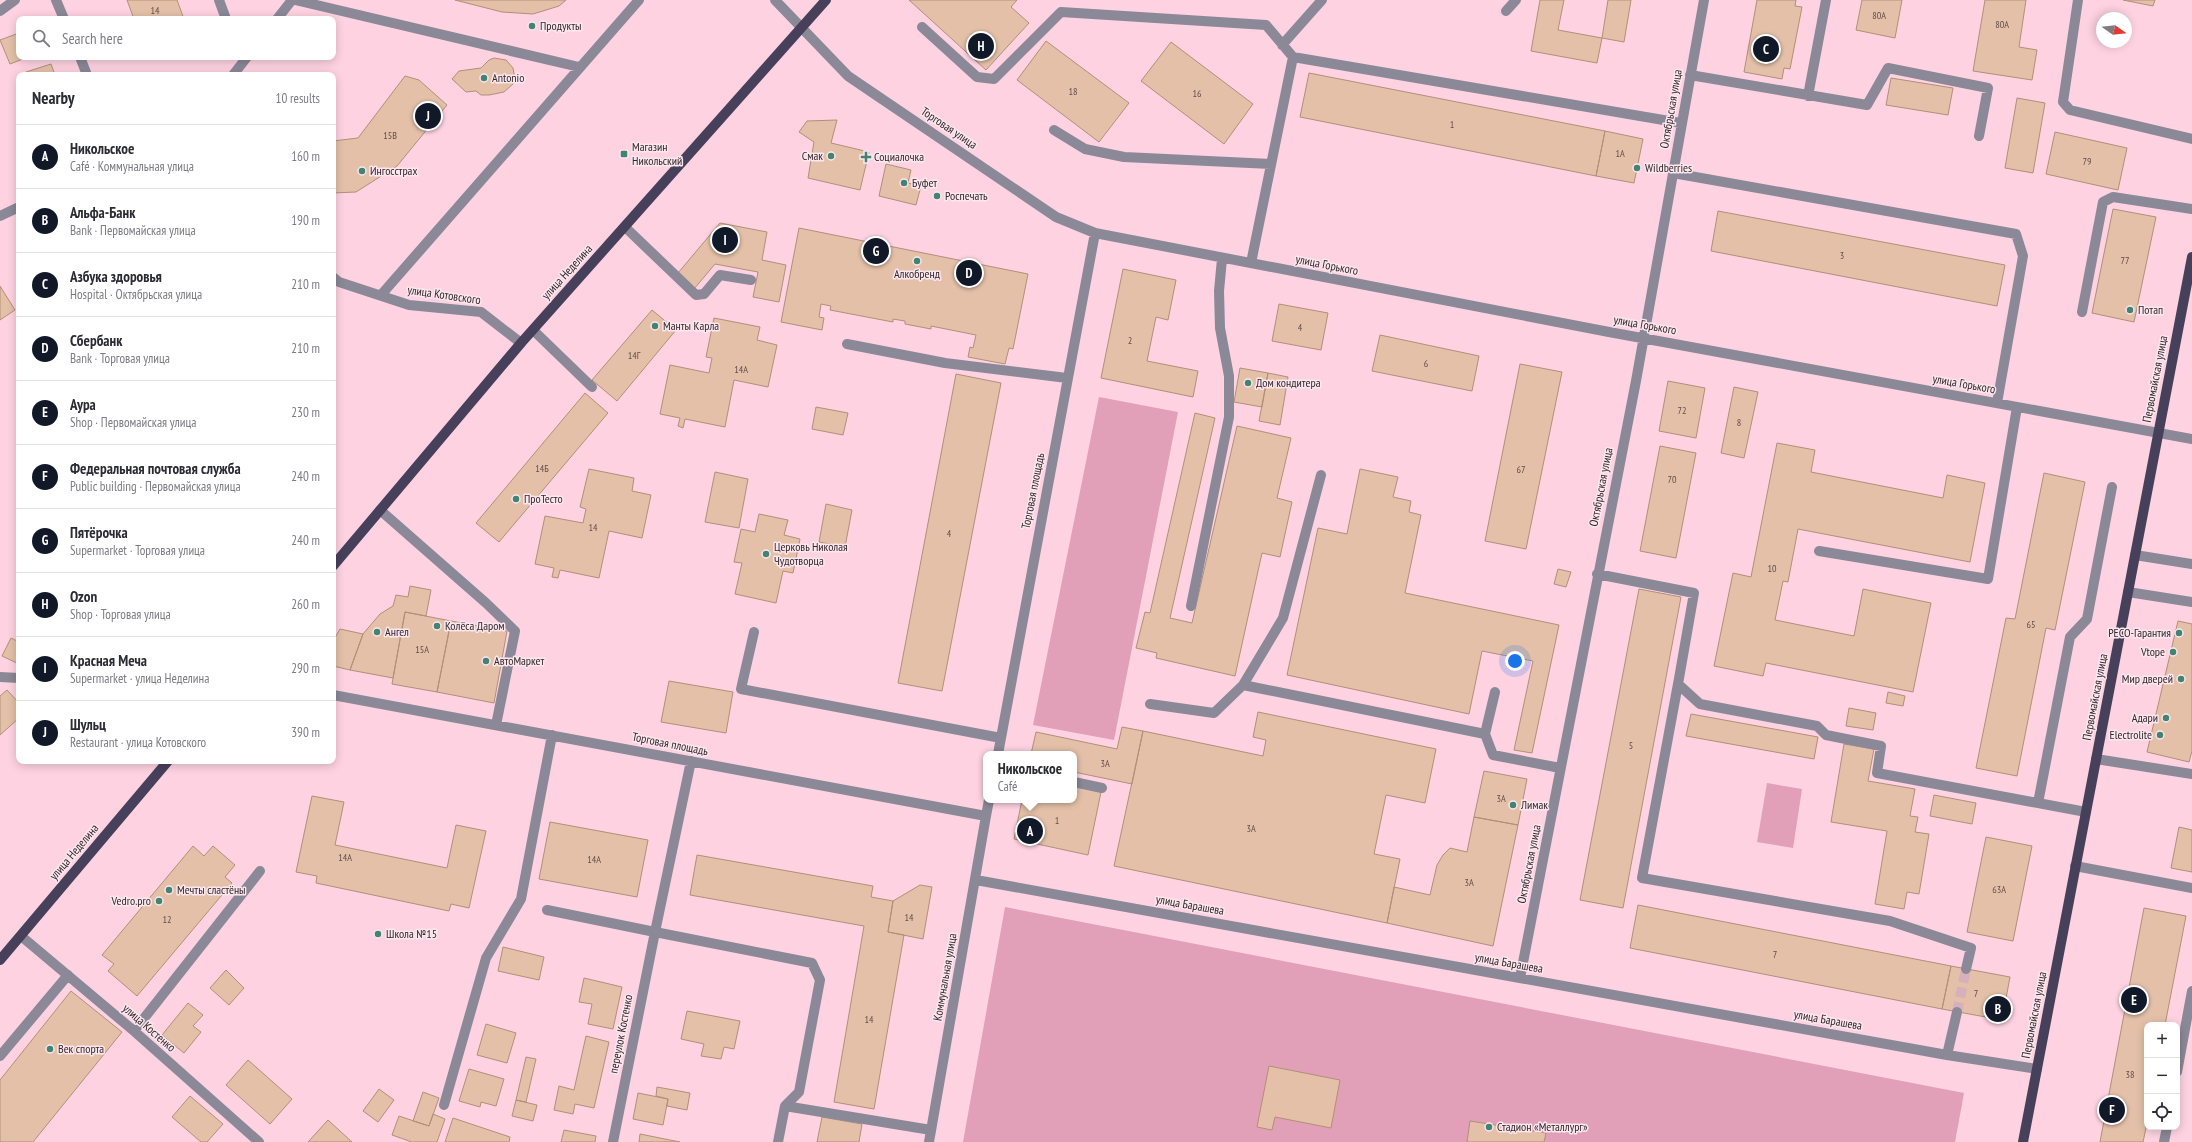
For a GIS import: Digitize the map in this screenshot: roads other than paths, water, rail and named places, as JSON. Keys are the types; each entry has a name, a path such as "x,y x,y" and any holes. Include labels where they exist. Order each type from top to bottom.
{"main road":[{"name":"улица Неделина","path":"336,562 533,330 826,0"},
{"name":"Первомайская улица","path":"2023,1142 2192,257"},
{"name":"улица Неделина","path":"0,960 165,764"}],"street":[{"path":"0,11 15,0"},
{"path":"56,0 63,16"},
{"path":"219,0 225,16"},
{"path":"279,16 292,0"},
{"path":"295,0 579,67"},
{"path":"381,295 639,0"},
{"name":"Торговая улица","path":"775,0 803,27 848,76 1056,217 1095,233"},
{"path":"1282,44 1322,0"},
{"path":"1506,11 1516,0"},
{"name":"Октябрьская улица","path":"1520,978 1642,338 1704,0"},
{"path":"1808,96 1826,0"},
{"path":"2078,0 2063,102 2070,110 2192,139"},
{"path":"922,27 977,77 994,79 1061,12 1266,25 1292,57 1681,123"},
{"path":"1251,263 1292,57"},
{"path":"81,60 86,72"},
{"path":"235,72 242,60"},
{"path":"1690,75 1867,105 1888,68 1988,88 1979,136"},
{"path":"1054,130 1085,150 1124,157 1271,164"},
{"path":"1672,173 2016,234 2023,256 1997,403"},
{"path":"2082,312 2103,202 2113,197 2192,209"},
{"path":"0,216 16,208"},
{"path":"625,227 696,295 704,294 720,275 751,280"},
{"name":"улица Горького","path":"1095,233 1222,259 1251,263 1642,338 2192,439"},
{"name":"Торговая площадь","path":"999,751 1095,233"},
{"path":"1191,606 1229,417 1229,376 1220,328 1219,291 1222,259"},
{"name":"улица Котовского","path":"336,280 339,282 409,305 481,312 521,344"},
{"path":"533,330 592,387"},
{"path":"847,344 945,363 1068,378"},
{"path":"1819,551 1988,579 2017,407"},
{"path":"1150,704 1214,713 1243,685 1282,618 1320,475"},
{"path":"2038,803 2070,637 2087,619 2112,487"},
{"path":"380,510 486,603 515,631 496,725"},
{"path":"2135,555 2192,564"},
{"path":"1597,574 1694,593 1642,878 1890,921 1971,948 1966,969"},
{"path":"2128,592 2192,602"},
{"path":"754,632 741,689 1001,738"},
{"path":"0,676 16,678"},
{"path":"1678,684 1700,704 1817,726 1826,735 1881,746 1877,773 2086,812"},
{"path":"1243,685 1485,734"},
{"path":"1495,692 1485,734 1493,755 1560,768"},
{"name":"Торговая площадь","path":"336,696 986,816"},
{"path":"444,1105 486,958 522,899 552,735"},
{"path":"2096,759 2192,774"},
{"name":"переулок Костенко","path":"613,1142 691,761"},
{"path":"1077,783 1102,788"},
{"path":"986,816 988,803"},
{"name":"Коммунальная улица","path":"929,1142 986,816"},
{"path":"2075,866 2192,888"},
{"path":"134,1031 260,871"},
{"name":"улица Барашева","path":"976,880 1947,1055 2037,1069"},
{"path":"547,910 812,963 820,980 801,1085 799,1092 784,1106 778,1142"},
{"name":"улица Костенко","path":"21,936 134,1031 259,1142"},
{"path":"0,1056 68,975"},
{"path":"2180,1058 2192,991"},
{"path":"1947,1055 1957,1012"},
{"path":"784,1106 931,1130"},
{"path":"2164,1142 2166,1130"}],"tunnel":[{"path":"1957,1012 1966,969"}],"place":[{"name":"Продукты","path":"532,26"},
{"name":"Ozon","path":"981,46"},
{"name":"Азбука здоровья","path":"1766,49"},
{"name":"Antonio","path":"484,78"},
{"name":"Шульц","path":"428,116"},
{"name":"Магазин Никольский","path":"624,154"},
{"name":"Смак","path":"831,156"},
{"name":"Социалочка","path":"866,157"},
{"name":"Wildberries","path":"1637,168"},
{"name":"Ингосстрах","path":"362,171"},
{"name":"Буфет","path":"904,183"},
{"name":"Роспечать","path":"937,196"},
{"name":"Красная Меча","path":"725,240"},
{"name":"Пятёрочка","path":"876,251"},
{"name":"Алкобренд","path":"917,261"},
{"name":"Сбербанк","path":"969,273"},
{"name":"Потап","path":"2130,310"},
{"name":"Манты Карла","path":"655,326"},
{"name":"Дом кондитера","path":"1248,383"},
{"name":"ПроТесто","path":"516,499"},
{"name":"Церковь Николая Чудотворца","path":"766,554"},
{"name":"Колёса Даром","path":"437,626"},
{"name":"Ангел","path":"377,632"},
{"name":"РЕСО-Гарантия","path":"2179,633"},
{"name":"Vtope","path":"2173,652"},
{"name":"АвтоМаркет","path":"486,661"},
{"name":"Мир дверей","path":"2181,679"},
{"name":"Адари","path":"2166,718"},
{"name":"Electrolite","path":"2160,735"},
{"name":"Лимак","path":"1513,805"},
{"name":"Никольское","path":"1030,831"},
{"name":"Мечты сластёны","path":"169,890"},
{"name":"Vedro.pro","path":"159,901"},
{"name":"Школа №15","path":"378,934"},
{"name":"Аура","path":"2134,1000"},
{"name":"Альфа-Банк","path":"1998,1009"},
{"name":"Век спорта","path":"50,1049"},
{"name":"Федеральная почтовая служба","path":"2112,1110"},
{"name":"Стадион «Металлург»","path":"1489,1127"}]}
